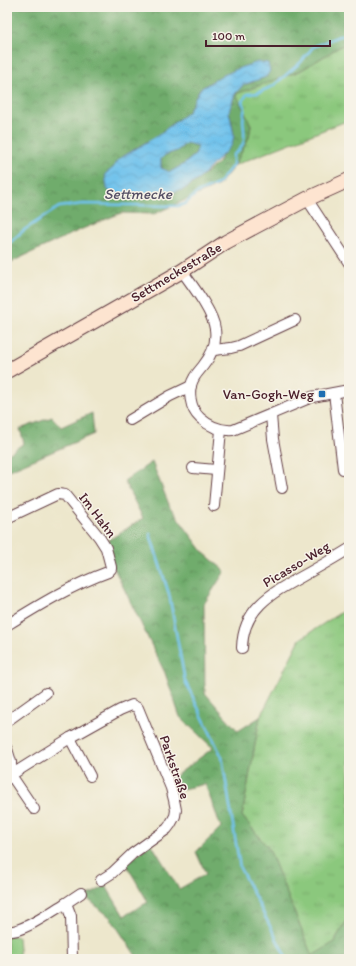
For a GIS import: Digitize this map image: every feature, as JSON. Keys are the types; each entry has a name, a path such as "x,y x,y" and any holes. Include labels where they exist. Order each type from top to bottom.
{"street":[{"name":"Settmeckestraße","path":"7,372 182,271 226,242 307,199 349,180"},
{"path":"307,199 349,263"},
{"path":"182,271 200,297 214,322 216,330 214,350 194,378 191,386 190,399 198,416 211,426 221,430 234,430 304,400 322,394 349,390"},
{"path":"214,350 239,346 295,320"},
{"path":"130,420 170,396 191,386"},
{"path":"334,393 343,469"},
{"path":"271,414 273,439 282,488"},
{"path":"214,506 216,470 221,430"},
{"path":"193,468 216,470"},
{"name":"Im Hahn","path":"7,518 58,494 65,495 103,542 111,567 108,572 44,602 7,625"},
{"name":"Picasso-Weg","path":"242,648 243,634 247,623 261,602 273,593 349,550"},
{"path":"7,721 46,693"},
{"name":"Parkstraße","path":"9,777 70,738 120,710 128,706 136,706 140,710 174,800 175,816 167,829 143,845 112,873 101,880"},
{"path":"70,738 90,776"},
{"path":"7,749 11,762 9,777 34,809"},
{"path":"7,931 13,932 22,929 81,893"},
{"path":"66,903 71,916 72,959"}],"green space":[{"path":"7,7 349,7 349,41 300,71 236,94 251,125 249,137 235,165 219,185 154,214 121,213 80,230 7,264","holes":["219,77 254,82 243,85 235,94 229,111 234,135 218,163 183,190 113,168 119,159 158,135 188,112 200,89"]},
{"path":"349,41 349,120 235,165 249,137 251,125 235,94 300,71"},
{"path":"186,143 198,146 195,155 184,164 170,172 161,168 161,159 165,155 177,151"},
{"path":"92,413 94,434 7,471 7,455 24,443 20,429 52,417 61,427"},
{"path":"152,462 170,507 204,553 225,571 204,604 205,693 238,731 260,717 242,816 269,849 312,956 333,943 349,917 349,959 138,959 110,917 85,897 106,886 124,916 148,902 126,864 151,843 179,889 206,874 196,852 221,827 205,784 178,790 170,780 213,748 180,717 165,673 113,566 109,540 143,518 124,481"},
{"path":"349,607 349,917 333,943 312,957 269,849 242,816 260,717 300,639"},
{"path":"7,934 18,937 20,959 7,959"}],"water":[{"path":"258,62 268,63 270,71 266,77 243,85 235,94 229,111 234,135 232,145 199,179 183,190 160,194 113,194 107,189 105,174 113,168 119,159 158,135 188,112 200,89 219,77","holes":["186,143 198,146 195,155 184,164 170,172 161,168 161,159 165,155 177,151"]}],"waterway":[{"name":"Settmecke","path":"7,245 24,230 59,207 83,204 178,206 185,204 197,193 218,184 233,165 233,155 243,144 243,115 245,108 242,102 247,94 257,93 273,86 301,62 313,47 339,36 346,36 349,32"},
{"path":"150,534 169,594 185,681 222,757 240,868 287,959"}],"place":[{"name":"Van-Gogh-Weg","path":"322,394"}]}
